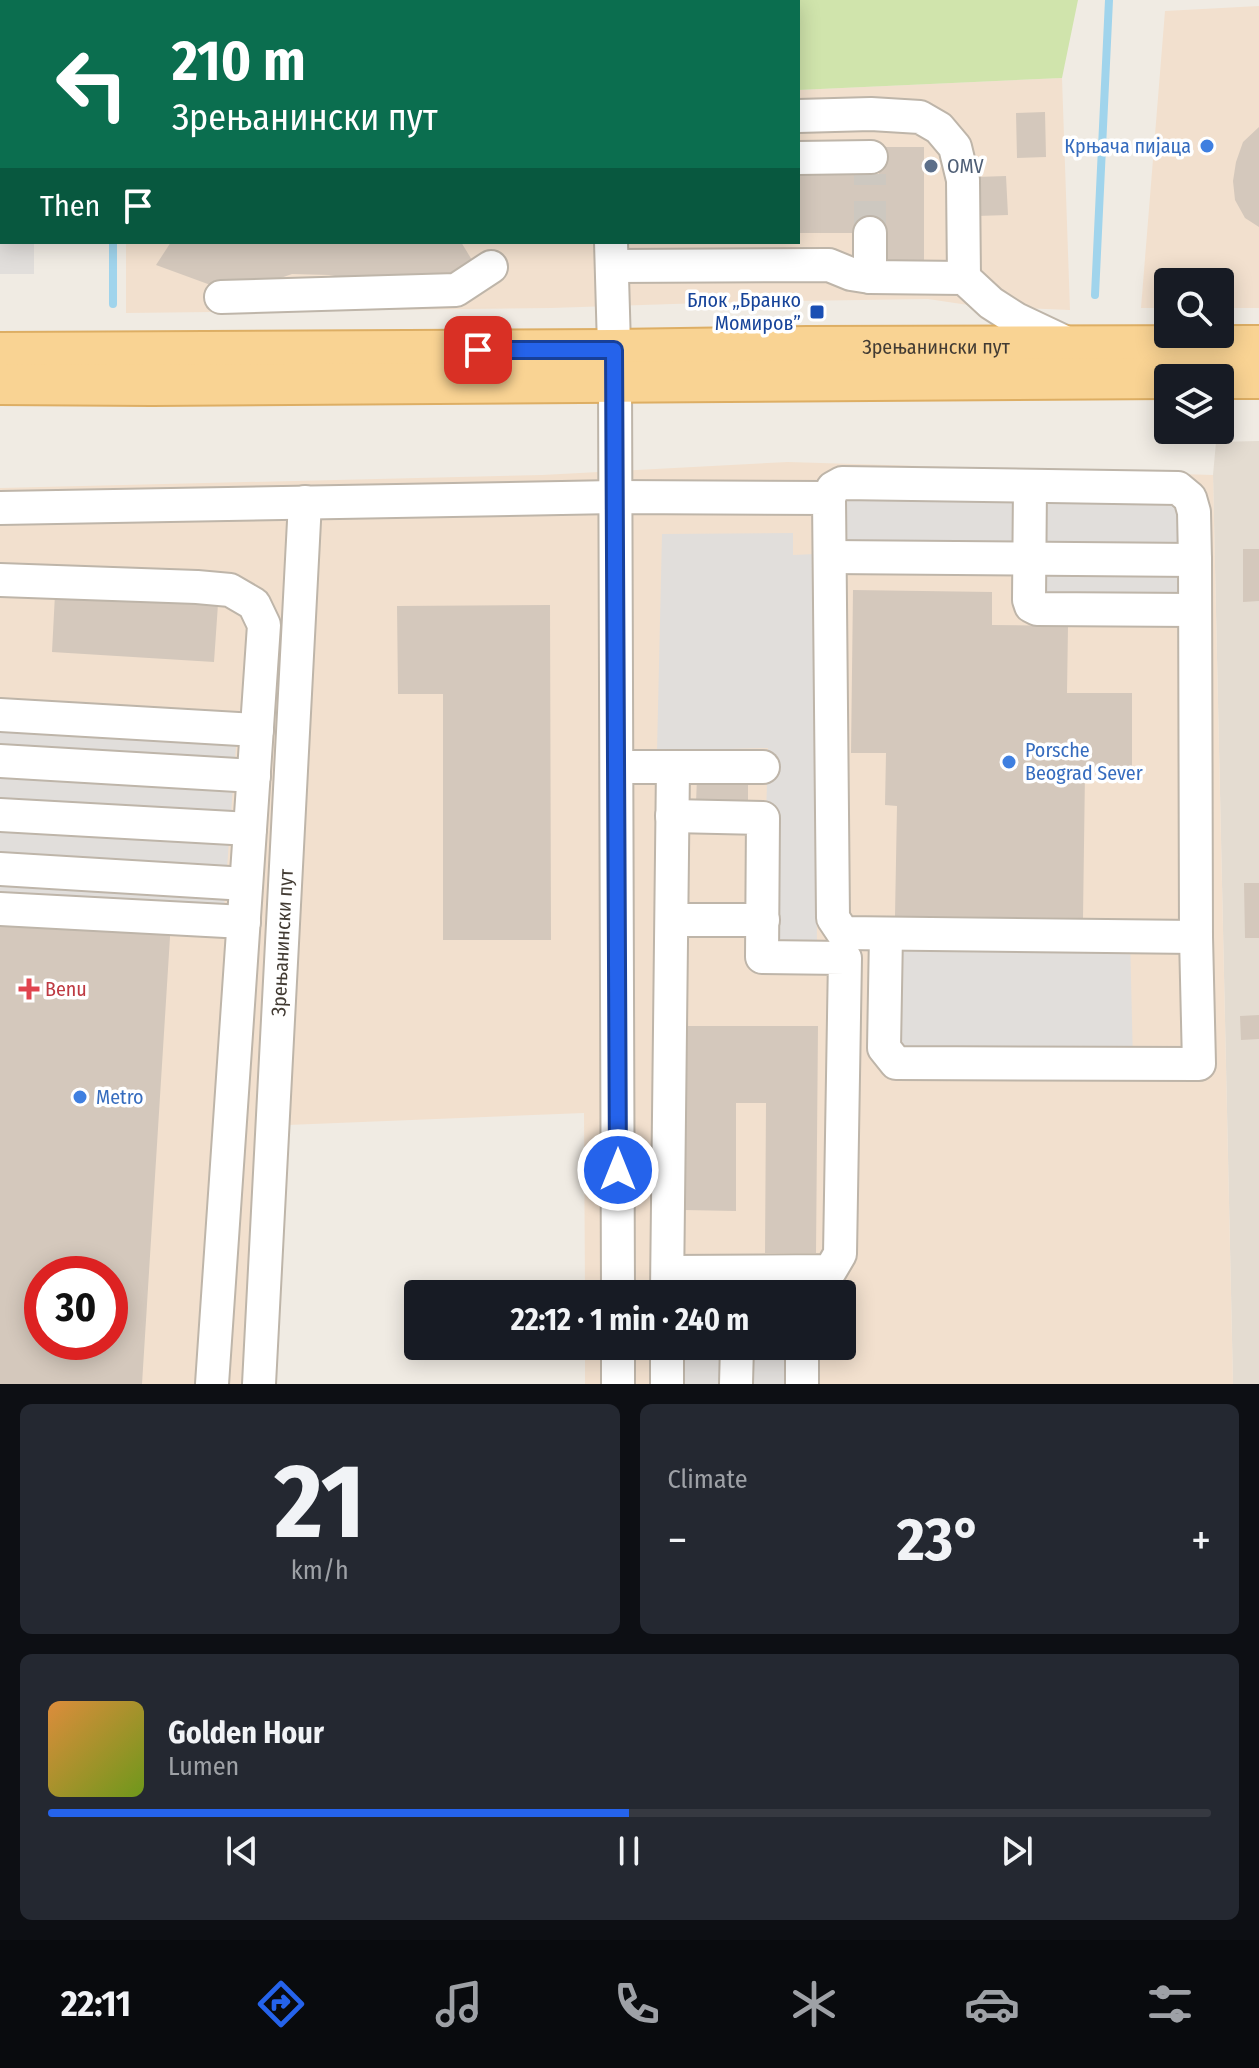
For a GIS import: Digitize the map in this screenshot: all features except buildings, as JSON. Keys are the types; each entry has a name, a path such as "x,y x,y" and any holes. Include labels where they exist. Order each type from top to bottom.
{"main road":[{"name":"Зрењанински пут","path":"0,384 152,385 614,366 807,347 1259,346"},
{"name":"Зрењанински пут","path":"0,353 1154,378"},
{"path":"1234,378 1259,378"}],"street":[{"path":"800,116 871,114 920,117 939,128 955,147 963,180 964,278"},
{"path":"800,158 871,166 871,114"},
{"path":"870,233 870,277"},
{"path":"618,1280 612,254 755,253 829,265 851,274 870,277 964,278 991,303 1016,319 1074,347"},
{"path":"221,297 456,290 491,267"},
{"path":"886,934 884,1048 896,1063 1199,1064 1194,512 1190,498 1178,488 842,483 833,488 829,498 833,918 843,933 1196,937"},
{"path":"1030,486 1031,606 1037,609 1194,610"},
{"path":"0,508 615,497 829,498"},
{"name":"Зрењанински пут","path":"259,1384 305,502"},
{"path":"830,557 1195,560"},
{"path":"0,580 230,590 254,604 264,625 212,1384"},
{"path":"0,715 257,730"},
{"path":"0,761 254,776"},
{"path":"617,767 763,767"},
{"path":"668,1280 673,767"},
{"path":"0,815 250,829"},
{"path":"672,816 763,818 762,957 845,958 840,1254 830,1271 810,1280"},
{"path":"0,869 246,884"},
{"path":"0,909 244,922"},
{"path":"672,920 763,920"},
{"path":"618,1360 618,1384"},
{"path":"667,1360 667,1384"},
{"path":"736,1384 737,1360"},
{"path":"802,1360 802,1384"}],"shaded area":[{"name":"Крњача пијаца","path":"1259,6 1259,308 1234,308 1234,268 1154,268 1154,308 1141,308 1165,11"},
{"name":"OMV","path":"1062,78 1070,310 975,306 928,299 551,308 126,313 126,244 800,244 800,90"},
{"path":"0,244 34,244 34,274 0,274"},
{"path":"1259,441 1259,1384 1233,1384 1213,475 1216,444"},
{"path":"788,462 1213,475 1233,1384 585,1384 585,1360 856,1360 856,1280 585,1280 584,1113 288,1125 276,1384 0,1384 0,488 542,475"},
{"path":"833,488 1178,488 1194,610 1037,609 1029,560 830,557"},
{"path":"793,533 793,555 815,554 817,958 762,957 768,748 657,751 662,534"},
{"path":"0,721 237,733 223,922 0,909"},
{"path":"886,934 1130,936 1133,1064 896,1063"},
{"path":"668,1272 803,1273 803,1280 668,1280"},
{"path":"667,1360 802,1360 802,1384 667,1384"}],"green space":[{"path":"800,0 1078,0 1062,78 800,90"}],"waterway":[{"path":"1095,295 1109,0"},
{"path":"113,244 113,304"}],"tunnel":[{"path":"870,174 870,233"}],"place":[{"name":"Крњача пијаца","path":"1207,146"},
{"name":"OMV","path":"931,166"},
{"name":"Блок „Бранко Момиров”","path":"817,312"},
{"name":"Porsche Beograd Sever","path":"1009,762"},
{"name":"Benu","path":"29,989"},
{"name":"Metro","path":"80,1097"}],"route":[{"path":"478,350 614,350 618,1170"}]}
